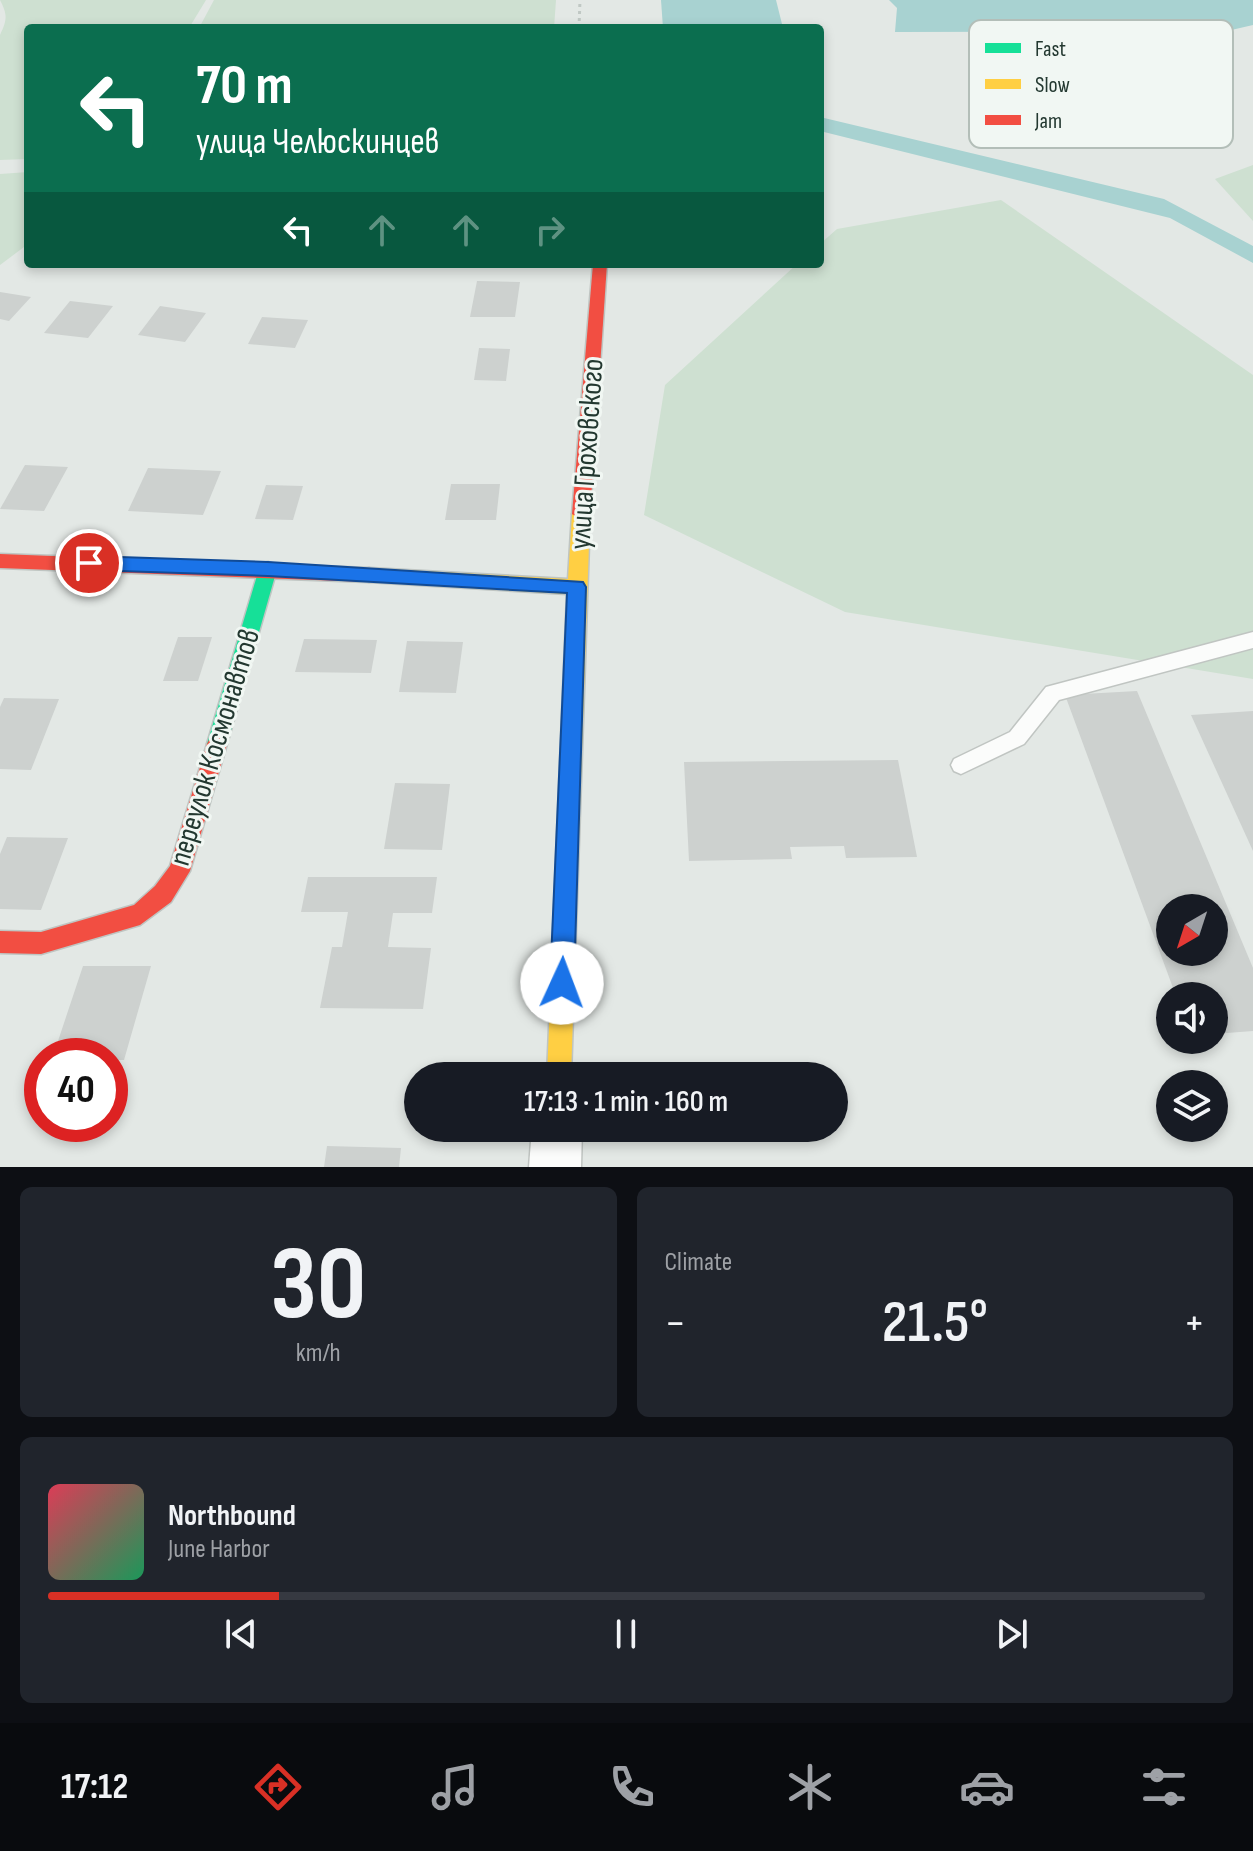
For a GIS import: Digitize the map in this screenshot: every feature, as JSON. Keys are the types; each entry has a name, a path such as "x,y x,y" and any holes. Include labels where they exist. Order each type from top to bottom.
{"street":[{"name":"улица Гроховского","path":"559,1062 576,587 600,268"},
{"path":"0,561 268,569 576,587"},
{"name":"переулок Космонавтов","path":"0,942 41,943 140,914 163,894 179,871 268,569"},
{"path":"555,1167 556,1142"}],"lane":[{"path":"961,765 1017,738 1053,693 1253,640"}],"path":[{"path":"579,24 580,0"}],"green space":[{"path":"0,0 206,0 191,24 24,24 24,159 0,160 0,35 6,17"},
{"path":"214,0 556,0 554,24 201,24"},
{"path":"1253,165 1253,221 1215,179"},
{"path":"24,172 24,247 0,265 0,174"},
{"path":"1001,200 1253,375 1253,679 845,612 644,515 665,385 793,268 824,268 824,240 837,229"}],"water":[{"path":"661,0 776,0 782,24 663,24"},
{"path":"889,0 1253,0 1253,25 1233,30 1233,20 969,20 969,32 895,32 897,8"},
{"path":"824,118 1164,199 1253,246 1253,263 1170,218 824,132"}],"building":[{"path":"477,281 520,282 515,317 470,317"},
{"path":"0,292 31,297 9,321 0,319"},
{"path":"70,301 113,306 88,338 44,333"},
{"path":"160,306 206,313 185,342 138,335"},
{"path":"262,317 308,320 295,348 248,344"},
{"path":"479,348 510,349 506,381 474,380"},
{"path":"25,465 68,467 44,511 0,509"},
{"path":"148,468 221,471 203,515 128,511"},
{"path":"451,484 500,484 496,520 445,520"},
{"path":"266,485 303,486 293,520 255,519"},
{"path":"178,637 212,637 198,681 163,681"},
{"path":"304,639 377,640 371,673 295,672"},
{"path":"407,641 463,642 456,693 399,692"},
{"path":"1137,691 1222,894 1156,894 1156,942 1065,695"},
{"path":"4,698 59,699 31,770 0,769 0,707"},
{"path":"1253,711 1253,851 1191,715"},
{"path":"898,760 917,857 846,858 844,846 790,847 792,859 689,861 684,762"},
{"path":"395,783 450,784 442,850 384,849"},
{"path":"7,837 68,838 41,910 0,909 0,854"},
{"path":"308,877 437,877 432,913 393,913 388,947 431,948 423,1009 320,1008 332,947 342,947 348,912 301,912"},
{"path":"1228,908 1253,968 1253,1031 1228,1033 1228,982 1171,982 1165,966 1228,966"},
{"path":"83,966 151,966 128,1046 128,1038 59,1038"},
{"path":"327,1146 401,1148 399,1167 324,1167"}],"traffic: fast":[{"path":"217,744 268,569"}],"traffic: slow":[{"path":"559,1062 581,514"},
{"path":"369,575 576,587"}],"traffic: jam":[{"path":"581,514 600,268"},
{"path":"0,561 369,575"},
{"path":"0,942 41,943 140,914 163,894 179,871 217,744"}],"route":[{"path":"89,563 268,569 576,587 562,983"}]}
